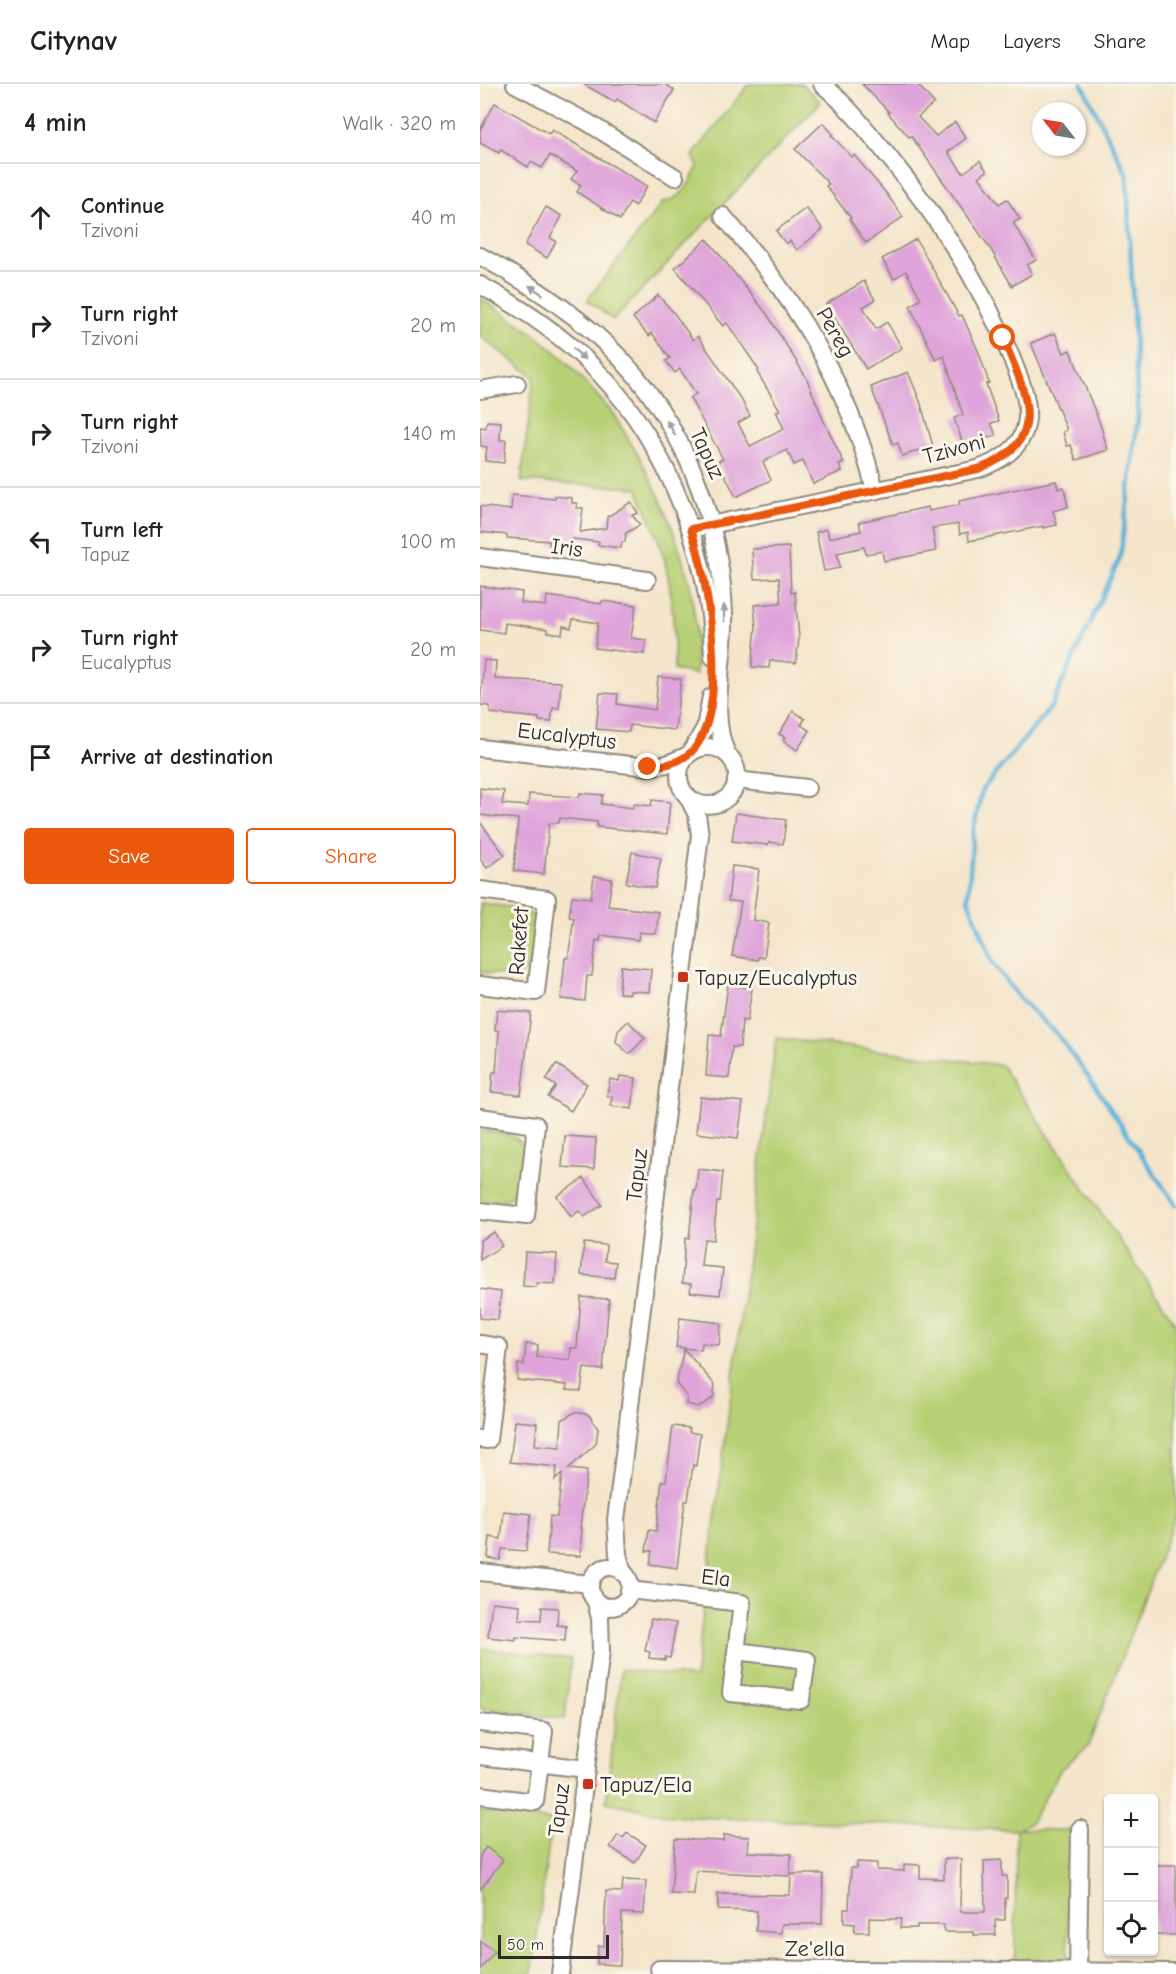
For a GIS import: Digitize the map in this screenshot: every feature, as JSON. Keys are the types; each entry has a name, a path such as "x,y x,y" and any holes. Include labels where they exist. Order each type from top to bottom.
{"street":[{"path":"515,84 587,122 675,177"},
{"name":"Tzivoni","path":"691,529 978,469 1004,457 1014,449 1023,433 1028,415 1026,401 1003,338 981,292 956,249 902,173 875,140 822,84"},
{"name":"Pereg","path":"723,216 775,278 818,345 852,416 866,453 875,490"},
{"name":"Tapuz","path":"480,256 530,285 595,334 633,374 660,409 677,438 697,482 712,524 723,586 724,621 719,710 721,735 727,754"},
{"name":"Tapuz","path":"480,285 526,312 553,332 585,360 621,398 655,450 676,492 691,529 707,594 713,655 708,717 701,738 688,754"},
{"path":"480,390 517,384"},
{"name":"Iris","path":"480,557 647,580"},
{"path":"706,746 717,748 727,754 734,763 736,780 732,790 721,801 703,804 686,795 678,777 680,766 688,754 706,746"},
{"name":"Eucalyptus","path":"480,748 648,767 667,764 688,754"},
{"name":"Eucalyptus","path":"648,767 670,779 686,795"},
{"path":"736,780 807,788"},
{"name":"Tapuz","path":"594,1578 607,1552 616,1520 700,835 697,815 686,795"},
{"name":"Tapuz","path":"700,835 721,801"},
{"name":"Rakefet","path":"480,890 546,899 536,992 480,985"},
{"path":"480,1117 536,1125 526,1216 480,1211"},
{"path":"480,1344 499,1347 488,1440 480,1439"},
{"name":"Tapuz","path":"616,1520 618,1554 623,1573"},
{"path":"480,1572 594,1578 612,1568 623,1573 629,1582 625,1597 607,1607 596,1602 590,1592 594,1578"},
{"name":"Tapuz","path":"560,1974 601,1651 609,1622 625,1597"},
{"name":"Ela","path":"625,1597 742,1603 736,1652 731,1693 801,1700 807,1660 736,1652"},
{"name":"Tapuz","path":"596,1602 601,1651"},
{"path":"480,1723 544,1731 536,1802 480,1795"},
{"path":"480,1756 586,1769"},
{"path":"1078,1972 1080,1829"},
{"name":"Ze'ella","path":"659,1970 1176,1972"}],"green space":[{"path":"749,84 802,84 821,102 613,320 587,300 663,202 676,197 685,189 698,166 693,155"},
{"path":"480,298 533,333 563,358 612,412 640,458 661,500 690,584 696,626 696,674 674,670 670,585 659,540 637,488 521,481 534,377 480,336"},
{"path":"480,903 523,909 535,917 536,932 532,959 529,967 523,972 509,975 480,972"},
{"path":"776,1038 1001,1065 1176,1324 1176,1515 1088,1746 1061,1769 1031,1822 1019,1829 1070,1830 1068,1960 1015,1960 1016,1830 672,1816 606,1802 621,1669 695,1678"},
{"path":"480,1130 511,1136 524,1147 521,1184 508,1199 480,1200"},
{"path":"480,1648 571,1659 565,1719 480,1708"},
{"path":"480,1811 552,1820 532,1974 480,1974"}],"building":[{"path":"583,84 665,84 674,90 654,123 617,99 615,102"},
{"path":"862,84 917,84 934,103 918,117 936,136 955,122 966,138 948,152 963,173 980,161 987,171 979,177 999,204 1007,199 1020,219 1013,223 1036,260 1027,265 1032,274 1012,286 990,248 911,136 909,137"},
{"path":"495,103 549,134 552,130 647,186 635,206 630,202 620,220 577,192 581,185 571,179 577,171 550,155 542,168 531,162 528,167 501,150 499,153 480,143 480,130"},
{"path":"823,123 852,157 854,155 903,217 866,243 849,219 851,218 826,186 829,184 795,149"},
{"path":"546,207 562,216 550,238 556,241 547,258 525,245"},
{"path":"806,208 823,229 797,250 790,241 786,244 776,231"},
{"path":"707,239 767,314 806,377 844,463 839,465 842,471 813,484 803,461 794,465 787,450 763,462 771,480 736,497 718,461 723,459 690,398 696,394 680,369 675,373 666,361 670,358 652,333 649,336 633,318 658,295 693,340 698,336 750,416 738,423 750,446 784,429 776,411 780,410 757,372 759,370 727,323 723,326 675,268"},
{"path":"916,239 959,316 962,315 979,353 989,383 986,384 999,421 991,423 996,435 964,447 954,418 963,415 944,356 936,360 910,306 921,299 906,271 894,279 882,259"},
{"path":"864,281 875,300 863,307 876,329 887,322 902,348 866,369 826,304"},
{"path":"1055,333 1064,353 1070,350 1099,421 1108,450 1076,460 1071,445 1067,446 1063,432 1067,430 1031,343"},
{"path":"908,372 920,401 933,446 902,456 898,443 893,445 871,387"},
{"path":"487,421 501,422 500,440 506,440 504,463 485,461 487,447 481,446 480,427 486,428"},
{"path":"1056,481 1058,489 1064,487 1068,507 1053,511 1057,525 969,541 968,532 960,534 958,524 932,528 936,551 884,561 882,551 866,554 864,547 837,553 840,568 824,571 816,532 827,529 829,538 861,531 859,522 928,507 929,511 960,505 959,501"},
{"path":"512,495 554,499 555,496 572,498 572,503 577,503 576,508 583,508 580,532 606,528 607,517 631,502 638,513 632,515 640,525 626,533 625,542 622,542 621,548 598,545 599,542 573,539 572,547 549,545 550,541 507,538 507,535 480,532 480,506 511,510"},
{"path":"789,547 791,593 795,592 799,638 796,663 770,660 769,668 752,667 756,627 754,605 781,603 779,578 754,579 752,549"},
{"path":"480,586 522,592 521,603 546,606 547,596 601,604 602,601 636,605 631,638 646,640 644,654 595,648 598,623 573,619 571,628 563,626 562,634 548,632 548,629 505,623 504,633 480,630"},
{"path":"484,660 496,661 495,679 561,682 559,708 553,708 551,722 539,721 539,718 490,713 490,706 480,705"},
{"path":"658,677 681,679 675,730 630,725 629,732 596,729 600,693 618,694 617,704 655,710"},
{"path":"793,711 805,719 801,725 810,731 797,750 783,740 785,737 779,734"},
{"path":"480,788 504,791 502,804 528,806 529,794 579,797 580,793 603,795 601,804 633,808 633,804 651,806 652,800 670,802 667,834 597,827 597,822 560,818 559,823 549,823 544,874 514,871 518,819 480,815"},
{"path":"736,813 786,820 783,844 769,842 768,845 732,841"},
{"path":"480,822 505,855 487,868 480,859"},
{"path":"632,852 661,858 655,888 626,883"},
{"path":"732,866 759,869 753,920 769,923 764,958 758,957 758,960 732,956 741,902 728,901"},
{"path":"594,876 612,879 608,906 659,912 656,934 639,932 638,940 601,935 600,941 596,940 592,976 587,976 585,1001 561,999 565,958 568,958 574,918 569,917 572,896 591,898"},
{"path":"621,966 651,969 649,992 619,993"},
{"path":"728,985 752,988 747,1021 742,1020 740,1047 732,1047 729,1078 706,1076 709,1035 721,1036"},
{"path":"497,1010 531,1013 521,1095 491,1092 493,1072 496,1072 498,1045 499,1031 495,1030"},
{"path":"628,1021 645,1038 629,1054 616,1042 618,1031"},
{"path":"556,1064 587,1084 571,1111 548,1097 556,1086 546,1080"},
{"path":"620,1076 636,1078 632,1109 611,1106 612,1096 607,1096 610,1079 619,1081"},
{"path":"700,1097 743,1102 738,1138 696,1133"},
{"path":"565,1136 596,1138 594,1169 562,1167"},
{"path":"698,1169 723,1172 713,1240 704,1239 701,1266 723,1268 720,1295 690,1292 691,1284 682,1283 685,1238 689,1239"},
{"path":"584,1178 602,1205 584,1217 579,1211 571,1217 557,1196"},
{"path":"494,1232 502,1246 480,1260 480,1240"},
{"path":"584,1243 606,1245 605,1261 616,1262 614,1278 581,1275"},
{"path":"525,1252 557,1254 555,1284 537,1283 536,1287 523,1286"},
{"path":"480,1289 501,1292 498,1320 480,1318"},
{"path":"581,1297 609,1299 603,1370 584,1368 581,1391 566,1390 567,1385 517,1380 518,1364 524,1365 526,1344 538,1345 537,1357 570,1360 571,1348 577,1348"},
{"path":"680,1318 721,1323 719,1345 702,1343 701,1350 676,1347"},
{"path":"684,1349 715,1385 713,1398 699,1407 686,1404 687,1397 676,1383"},
{"path":"575,1412 589,1415 598,1429 596,1444 568,1469 587,1471 580,1528 582,1528 580,1556 547,1554 550,1516 557,1517 562,1474 555,1480 557,1467 510,1462 515,1421 537,1423 535,1445 560,1447 562,1420"},
{"path":"673,1426 690,1428 689,1432 700,1434 696,1466 693,1465 688,1501 685,1501 677,1568 650,1564 652,1551 646,1551 649,1530 656,1531 662,1481 666,1481"},
{"path":"504,1511 531,1514 526,1551 502,1549 500,1560 488,1558 490,1537 501,1539"},
{"path":"492,1602 520,1605 519,1619 541,1620 542,1607 558,1608 557,1625 566,1626 565,1641 488,1637"},
{"path":"651,1619 676,1623 670,1658 665,1657 665,1660 649,1658 650,1652 645,1651"},
{"path":"627,1833 646,1845 635,1863 610,1847 618,1835 623,1838"},
{"path":"724,1835 749,1837 748,1852 791,1854 790,1876 696,1871 694,1895 671,1894 675,1839 723,1841"},
{"path":"486,1847 503,1860 480,1890 480,1855"},
{"path":"944,1859 961,1859 960,1912 985,1912 984,1861 1002,1860 1002,1876 1007,1876 1007,1898 1005,1898 1005,1920 995,1920 996,1935 944,1932 944,1925 917,1925 917,1928 900,1928 901,1919 869,1918 869,1932 854,1932 855,1924 844,1923 844,1909 849,1909 851,1868 857,1868 857,1862 877,1863 877,1870 904,1871 904,1864 920,1865 920,1878 944,1879"},
{"path":"1158,1865 1176,1865 1176,1935 1158,1935"},
{"path":"791,1874 823,1874 822,1924 782,1924 781,1933 756,1931 757,1911 718,1910 718,1894 790,1895"},
{"path":"623,1880 646,1881 644,1914 622,1913 620,1965 597,1964 598,1946 604,1946 606,1891 622,1892"},
{"path":"480,1941 495,1951 480,1970"}],"waterway":[{"path":"1082,84 1127,175 1138,417 1120,558 1051,707 982,790 973,832 968,899 993,963 1019,998 1057,1034 1176,1206"}],"place":[{"name":"Tapuz/Eucalyptus","path":"683,977"},
{"name":"Tapuz/Ela","path":"588,1784"}],"route":[{"path":"648,767 667,764 686,756 701,738 708,717 712,676 712,634 704,575 691,529 993,464 1014,449 1026,427 1028,415 1022,386 1003,338"}]}
